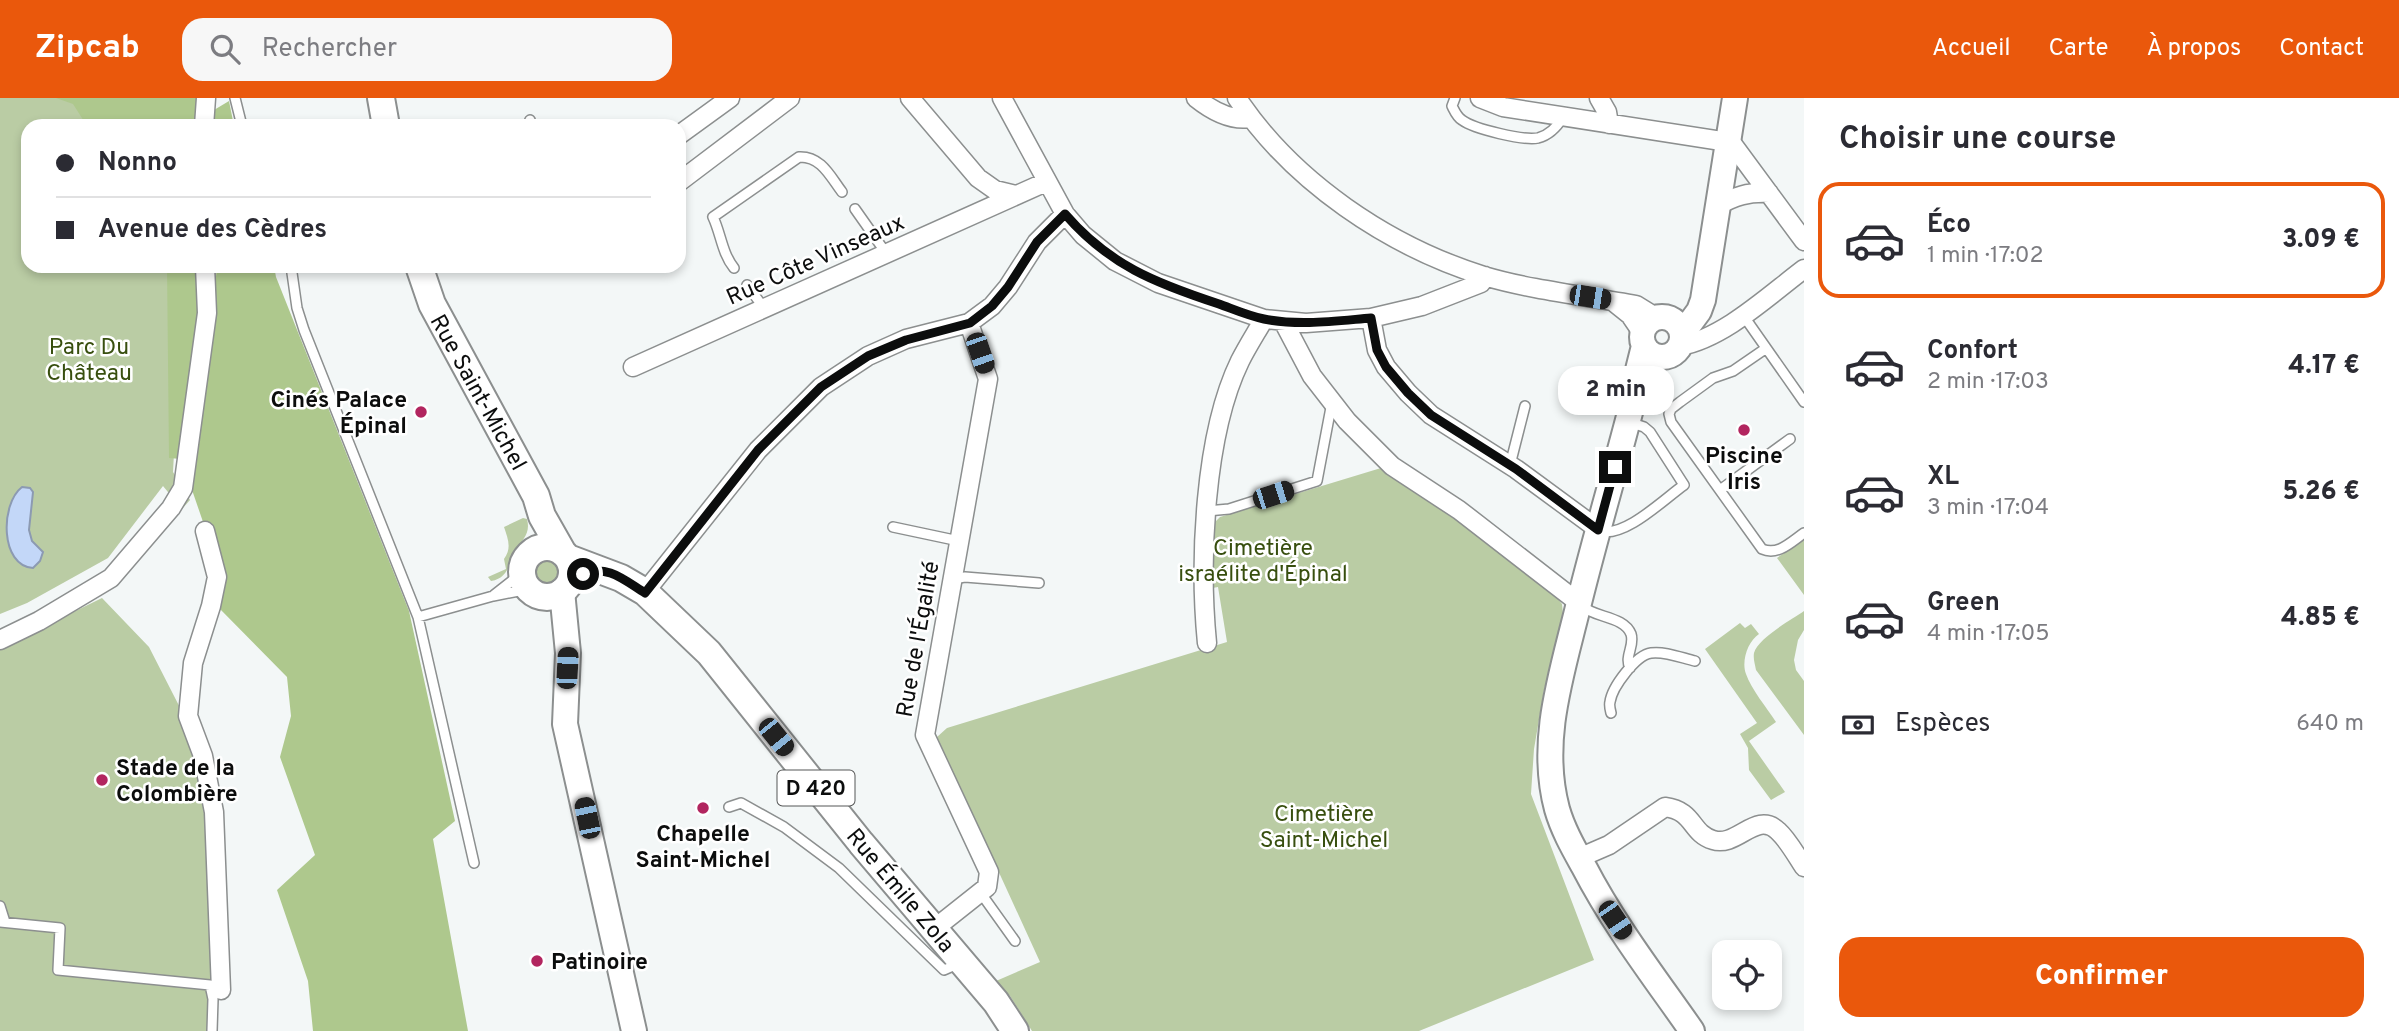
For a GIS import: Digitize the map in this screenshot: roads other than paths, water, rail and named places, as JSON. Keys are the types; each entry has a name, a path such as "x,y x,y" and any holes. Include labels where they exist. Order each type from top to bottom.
{"main road":[{"path":"382,98 385,119"},
{"name":"Rue Saint-Michel","path":"421,273 432,304 536,496 542,516 551,577"},
{"path":"542,516 536,549 554,548 551,577"},
{"name":"Rue Émile Zola","path":"551,577 596,569 621,578 645,593 709,653 824,799 996,1002 1015,1031"}],"street":[{"path":"205,119 206,98"},
{"path":"686,176 790,98"},
{"path":"910,98 978,178 995,190 1016,195"},
{"path":"1002,98 1065,214 1083,235 1115,261 1158,283 1264,319 1307,323 1371,318 1422,306 1481,283 1485,276"},
{"path":"1196,98 1208,107 1239,120 1250,118"},
{"path":"1237,98 1250,118 1307,177 1353,212 1397,240 1485,276 1636,305 1662,336 1703,340 1743,315 1804,269"},
{"path":"1480,98 1503,107 1728,142 1734,146 1801,234"},
{"path":"1586,120 1589,98"},
{"path":"1599,98 1609,124"},
{"path":"1692,1031 1598,896 1562,824 1549,756 1555,701 1631,411 1638,370 1704,282 1735,98"},
{"path":"686,129 721,101"},
{"name":"Rue Côte Vinseaux","path":"633,367 1046,182"},
{"path":"1717,206 1738,195 1769,192"},
{"path":"645,593 758,450 821,387 868,356 906,340 970,323 992,306 1008,287 1037,242 1065,214"},
{"path":"0,640 39,621 111,578 171,508 183,488 207,313 205,273"},
{"path":"1371,318 1377,350 1386,367 1431,415 1510,465 1598,530"},
{"path":"1207,643 1202,595 1207,510 1218,428 1239,363 1264,319"},
{"path":"1283,321 1312,376 1347,421 1392,466 1459,510 1579,603"},
{"name":"Rue de l'Égalité","path":"970,323 988,379 925,735 989,872 987,887 980,892"},
{"path":"205,531 217,578 193,663 188,716 204,756 214,812 220,990"},
{"path":"551,577 564,623 568,653 565,724 634,1031"},
{"path":"1579,858 1609,845 1665,807 1677,808 1687,815 1699,832 1719,842 1731,841 1753,826 1767,824 1777,830 1804,867"},
{"path":"934,929 980,892"}],"lane":[{"path":"235,98 240,119"},
{"path":"1455,98 1452,106 1459,118 1483,128 1522,138 1536,139 1543,136 1554,130 1563,117"},
{"path":"734,268 725,257 722,237 713,217 799,157 820,162 842,192"},
{"path":"855,209 887,254"},
{"path":"292,273 304,330 418,617 474,863"},
{"path":"747,285 764,308"},
{"path":"1743,315 1804,402"},
{"path":"1765,349 1733,371 1713,378 1680,402 1671,409 1671,422 1762,549 1770,552 1779,550 1804,533"},
{"path":"1207,510 1229,509 1317,481 1332,401"},
{"path":"1510,465 1525,406"},
{"path":"1598,530 1609,533 1623,529 1684,485 1650,432 1631,411"},
{"path":"1720,489 1790,439"},
{"path":"893,527 960,541"},
{"path":"418,617 551,577"},
{"path":"493,596 551,577"},
{"path":"953,579 965,577 1039,583"},
{"path":"1579,603 1587,611 1624,625 1630,632 1632,641 1627,659 1630,667"},
{"path":"1611,713 1610,701 1616,685 1630,667 1644,656 1651,653 1695,661"},
{"path":"729,807 741,803 784,827 839,868 944,970 962,962"},
{"path":"980,892 1015,941"},
{"path":"0,906 2,922 60,928 58,970 210,985 213,999 212,1031"}],"water":[{"path":"22,487 30,488 33,492 29,530 32,541 43,552 40,561 33,568 22,565 14,557 7,533 10,507"}],"place":[{"name":"Cinés Palace Épinal","path":"421,412"},
{"name":"Piscine Iris","path":"1744,430"},
{"name":"Stade de la Colombière","path":"102,780"},
{"name":"Chapelle Saint-Michel","path":"703,808"},
{"name":"Patinoire","path":"537,961"}],"park label":[{"name":"Parc Du Château","path":"89,359"},
{"name":"Cimetière israélite d'Épinal","path":"1263,560"},
{"name":"Cimetière Saint-Michel","path":"1324,826"}]}
